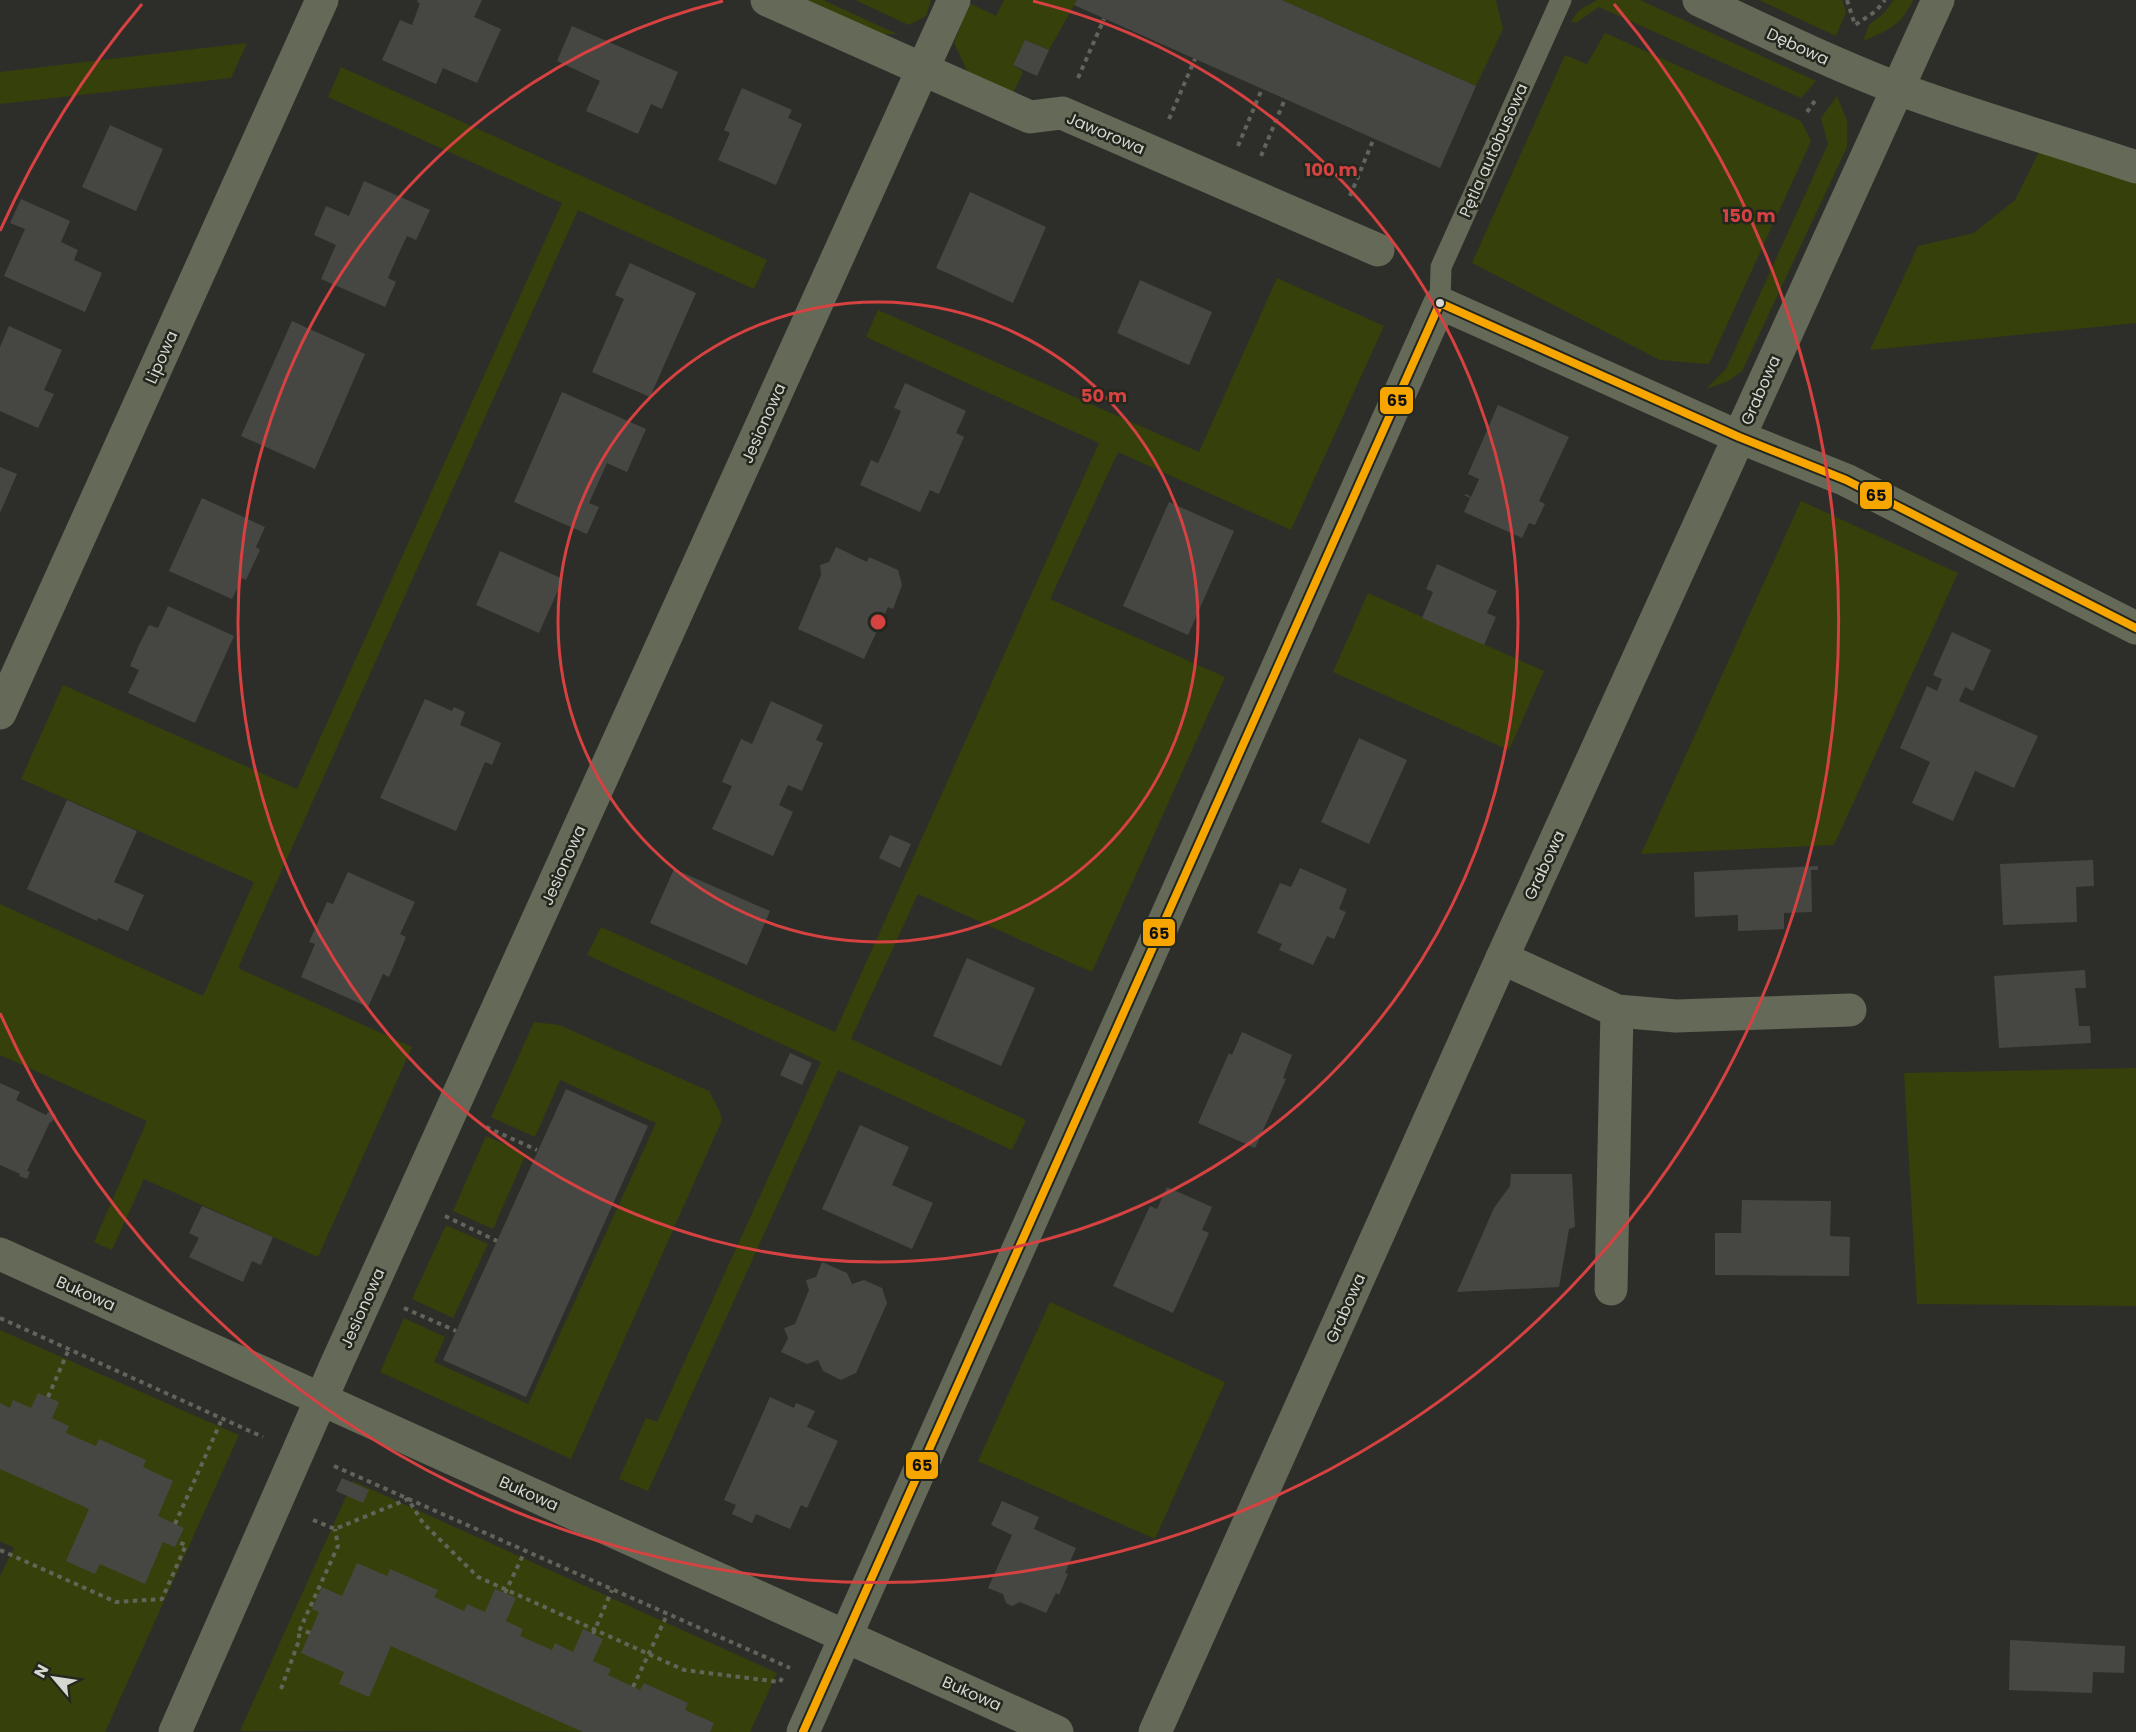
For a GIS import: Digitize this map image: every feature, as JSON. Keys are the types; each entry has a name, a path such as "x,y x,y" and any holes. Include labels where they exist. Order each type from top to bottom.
{"street":[{"name":"Lipowa","path":"0,713 322,0"},
{"name":"Jaworowa","path":"767,0 1030,117 1062,113 1378,250"},
{"name":"Jesionowa","path":"175,1732 297,1452 954,0"},
{"name":"Dębowa","path":"1699,0 1897,88 1969,114 2136,167"},
{"name":"Grabowa","path":"1155,1732 1502,958 1938,0"},
{"path":"803,1732 1440,303 1739,437 1846,480 2136,628"},
{"path":"1502,958 1617,1011 1676,1016 1850,1010"},
{"path":"1611,1289 1617,1011"},
{"name":"Bukowa","path":"0,1254 1057,1732"}],"lane":[{"name":"Pętla autobusowa","path":"1440,303 1441,267 1562,0"}],"path":[{"path":"1847,0 1855,25 1876,11 1885,0"},
{"path":"1062,113 1104,19"},
{"path":"1154,153 1195,59"},
{"path":"1233,188 1262,89"},
{"path":"1233,188 1285,99"},
{"path":"1336,232 1374,138"},
{"path":"482,1126 537,1150"},
{"path":"442,1215 497,1241"},
{"path":"400,1306 456,1331"},
{"path":"0,1318 222,1419 336,1467 788,1668 831,1669"},
{"path":"48,1397 69,1349"},
{"path":"175,1524 222,1419"},
{"path":"313,1520 334,1529 408,1499"},
{"path":"408,1499 423,1523 478,1577 594,1632 684,1670 780,1682 809,1620"},
{"path":"281,1689 298,1643 300,1629 338,1546 334,1529"},
{"path":"0,1550 116,1602 162,1599 186,1545 178,1542"},
{"path":"506,1592 525,1551"},
{"path":"594,1632 612,1590"},
{"path":"633,1687 667,1615"},
{"path":"300,1629 310,1633"}],"green space":[{"path":"794,0 823,0 897,34 869,34"},
{"path":"855,0 931,0 926,16 909,25"},
{"path":"1004,0 1077,0 1049,50 1025,40 1013,65 1023,72 1013,93 968,73 954,43 969,3 996,16"},
{"path":"1282,0 1496,0 1503,29 1476,86"},
{"path":"1597,0 1640,0 1816,81 1801,98 1599,7 1576,23 1571,22 1578,11"},
{"path":"1759,0 1842,0 1846,12 1836,36"},
{"path":"1894,0 1913,0 1898,22 1863,41 1869,25 1883,14"},
{"path":"1605,33 1801,121 1811,141 1709,364 1660,360 1472,263 1565,55 1587,64"},
{"path":"247,43 231,78 0,104 0,72"},
{"path":"341,67 767,260 754,289 578,210 238,968 412,1047 318,1257 144,1179 112,1250 94,1242 147,1121 0,1055 0,904 203,996 254,882 21,779 63,685 297,789 562,203 328,97"},
{"path":"1837,96 1847,121 1847,147 1742,371 1728,381 1706,389 1726,369 1828,144 1821,118"},
{"path":"2040,150 2136,180 2136,323 1870,350 1918,246 1974,233 2015,200"},
{"path":"1277,278 1384,326 1291,530 1118,452 1050,599 1225,677 1092,972 918,894 851,1039 1026,1120 1012,1150 838,1070 648,1491 619,1479 646,1418 657,1422 821,1062 587,955 601,927 835,1032 1099,443 866,337 878,310 1199,452"},
{"path":"1801,501 1958,573 1834,845 1641,854"},
{"path":"1368,593 1544,671 1509,750 1333,672"},
{"path":"534,1022 559,1025 709,1091 722,1120 571,1459 380,1372 404,1318 445,1337 434,1362 528,1404 656,1123 560,1080 535,1137 491,1117"},
{"path":"2136,1068 2136,1306 1917,1304 1904,1073"},
{"path":"486,1136 526,1154 493,1229 453,1211"},
{"path":"446,1225 488,1244 453,1318 412,1299"},
{"path":"1050,1302 1225,1382 1155,1539 978,1461"},
{"path":"0,1330 239,1435 105,1732 0,1732 0,1576 14,1548 0,1541"},
{"path":"353,1481 777,1673 750,1732 240,1731"}],"building":[{"path":"418,0 482,0 474,17 501,29 477,83 443,68 436,84 382,60 400,20 412,25 420,3 417,2"},
{"path":"1077,0 1282,0 1476,86 1440,168 1074,5"},
{"path":"572,26 678,72 662,109 651,104 638,134 586,111 600,81 557,61"},
{"path":"1025,40 1049,50 1037,76 1013,65"},
{"path":"742,88 792,110 788,118 802,124 776,185 718,160 730,133 724,130"},
{"path":"110,125 163,149 136,211 82,187"},
{"path":"364,181 430,210 416,240 407,236 398,255 388,278 396,282 385,307 321,279 336,245 314,235 326,206 349,216"},
{"path":"970,192 1046,227 1013,303 936,268"},
{"path":"21,199 70,221 61,242 78,250 74,260 102,273 85,312 4,276 25,229 10,223"},
{"path":"630,263 696,293 650,397 592,372 624,299 615,295"},
{"path":"1140,280 1212,312 1189,365 1117,333"},
{"path":"292,321 365,354 315,469 241,436"},
{"path":"9,326 62,350 44,390 54,394 38,428 0,411 0,347"},
{"path":"905,383 966,411 956,433 964,437 939,494 930,490 920,512 860,485 871,460 878,463 890,437 901,411 894,408"},
{"path":"562,392 646,429 627,472 607,463 589,503 599,507 587,534 514,502"},
{"path":"1498,405 1569,437 1539,501 1545,504 1535,525 1529,523 1522,538 1464,512 1470,498 1464,495 1471,497 1479,479 1468,474"},
{"path":"0,467 17,474 0,513"},
{"path":"202,498 265,527 256,547 260,550 246,580 242,578 232,599 169,571"},
{"path":"1169,502 1234,531 1188,635 1123,606"},
{"path":"836,547 867,562 869,557 898,570 902,585 893,609 888,607 864,659 798,629 821,575 820,565 829,562"},
{"path":"500,551 563,579 539,633 476,605"},
{"path":"1437,564 1497,591 1487,613 1496,617 1484,645 1422,618 1433,592 1426,589"},
{"path":"168,606 234,636 195,723 128,693 139,670 130,666 139,645 149,625 158,628"},
{"path":"1952,632 1991,650 1973,691 1965,687 1959,701 2038,736 2014,788 1975,771 1953,821 1912,803 1930,762 1900,748 1927,686 1937,691 1942,679 1933,675"},
{"path":"425,699 452,711 454,707 465,712 460,725 501,743 492,765 485,762 456,831 380,798"},
{"path":"771,701 823,725 816,740 823,743 802,791 788,785 779,805 793,812 773,856 712,829 732,786 722,782 741,739 752,744"},
{"path":"1359,738 1407,760 1369,844 1321,822"},
{"path":"67,800 137,831 114,882 144,895 128,931 98,918 97,921 27,889"},
{"path":"890,835 911,844 900,868 879,858"},
{"path":"2093,860 2094,886 2076,887 2077,922 2003,925 2000,864"},
{"path":"1818,866 1818,870 1811,870 1812,912 1784,913 1784,929 1738,931 1738,915 1695,917 1694,872"},
{"path":"1300,868 1347,889 1339,909 1346,912 1334,939 1327,936 1313,965 1279,950 1282,944 1257,933 1280,883 1291,887"},
{"path":"674,869 770,911 747,965 650,923"},
{"path":"348,872 415,902 400,934 406,937 389,977 383,974 368,1007 301,977 315,944 309,942 327,902 333,904"},
{"path":"967,958 1035,988 1001,1066 933,1036"},
{"path":"2085,970 2086,988 2075,988 2079,1026 2090,1026 2091,1043 1999,1048 1994,976"},
{"path":"1242,1032 1292,1055 1283,1078 1286,1079 1255,1148 1198,1123 1229,1053 1232,1055"},
{"path":"790,1053 812,1063 802,1085 780,1075"},
{"path":"0,1083 20,1092 16,1100 46,1115 48,1112 56,1115 50,1122 27,1171 30,1172 27,1179 0,1165"},
{"path":"566,1089 648,1126 526,1397 443,1360"},
{"path":"860,1125 909,1147 892,1185 933,1203 912,1249 822,1209"},
{"path":"1511,1174 1572,1174 1575,1227 1569,1229 1559,1287 1457,1292 1494,1208 1510,1186"},
{"path":"1167,1187 1212,1207 1202,1230 1209,1233 1173,1313 1113,1286 1150,1206 1157,1209"},
{"path":"1742,1200 1831,1201 1830,1236 1850,1237 1849,1276 1715,1275 1715,1233 1741,1233"},
{"path":"202,1206 273,1237 261,1265 252,1261 243,1282 189,1257 199,1238 189,1233"},
{"path":"822,1262 847,1273 852,1284 864,1280 882,1288 887,1303 856,1373 841,1380 823,1371 818,1360 807,1364 781,1352 788,1338 784,1328 795,1324 809,1290 806,1280 816,1277"},
{"path":"38,1393 59,1402 52,1418 69,1426 66,1433 96,1446 99,1439 146,1460 143,1467 173,1481 158,1516 184,1528 175,1547 163,1542 145,1584 100,1564 95,1574 66,1561 89,1509 0,1469 0,1403 10,1408 13,1400 31,1408"},
{"path":"770,1397 794,1408 796,1403 815,1411 807,1427 838,1441 807,1508 801,1505 790,1529 756,1514 752,1523 732,1514 736,1505 724,1500"},
{"path":"342,1478 369,1490 363,1503 336,1491"},
{"path":"1002,1501 1039,1517 1034,1529 1076,1548 1065,1573 1068,1574 1059,1595 1056,1593 1046,1613 1020,1602 1012,1606 1006,1603 1003,1594 988,1588 1012,1535 991,1525"},
{"path":"357,1563 387,1576 390,1569 438,1590 434,1597 464,1611 467,1604 485,1612 495,1589 505,1593 516,1598 506,1621 523,1629 520,1636 552,1650 555,1643 573,1652 583,1629 603,1639 593,1661 611,1669 608,1675 640,1690 644,1683 688,1703 685,1710 714,1723 710,1732 583,1732 391,1646 369,1697 339,1684 344,1672 301,1653 319,1612 312,1609 322,1587 342,1596"},
{"path":"2010,1640 2125,1646 2124,1673 2093,1672 2092,1693 2009,1690"}],"transit line":[{"name":"65","path":"803,1732 1440,303 1739,437 1846,480 2136,628"}]}
